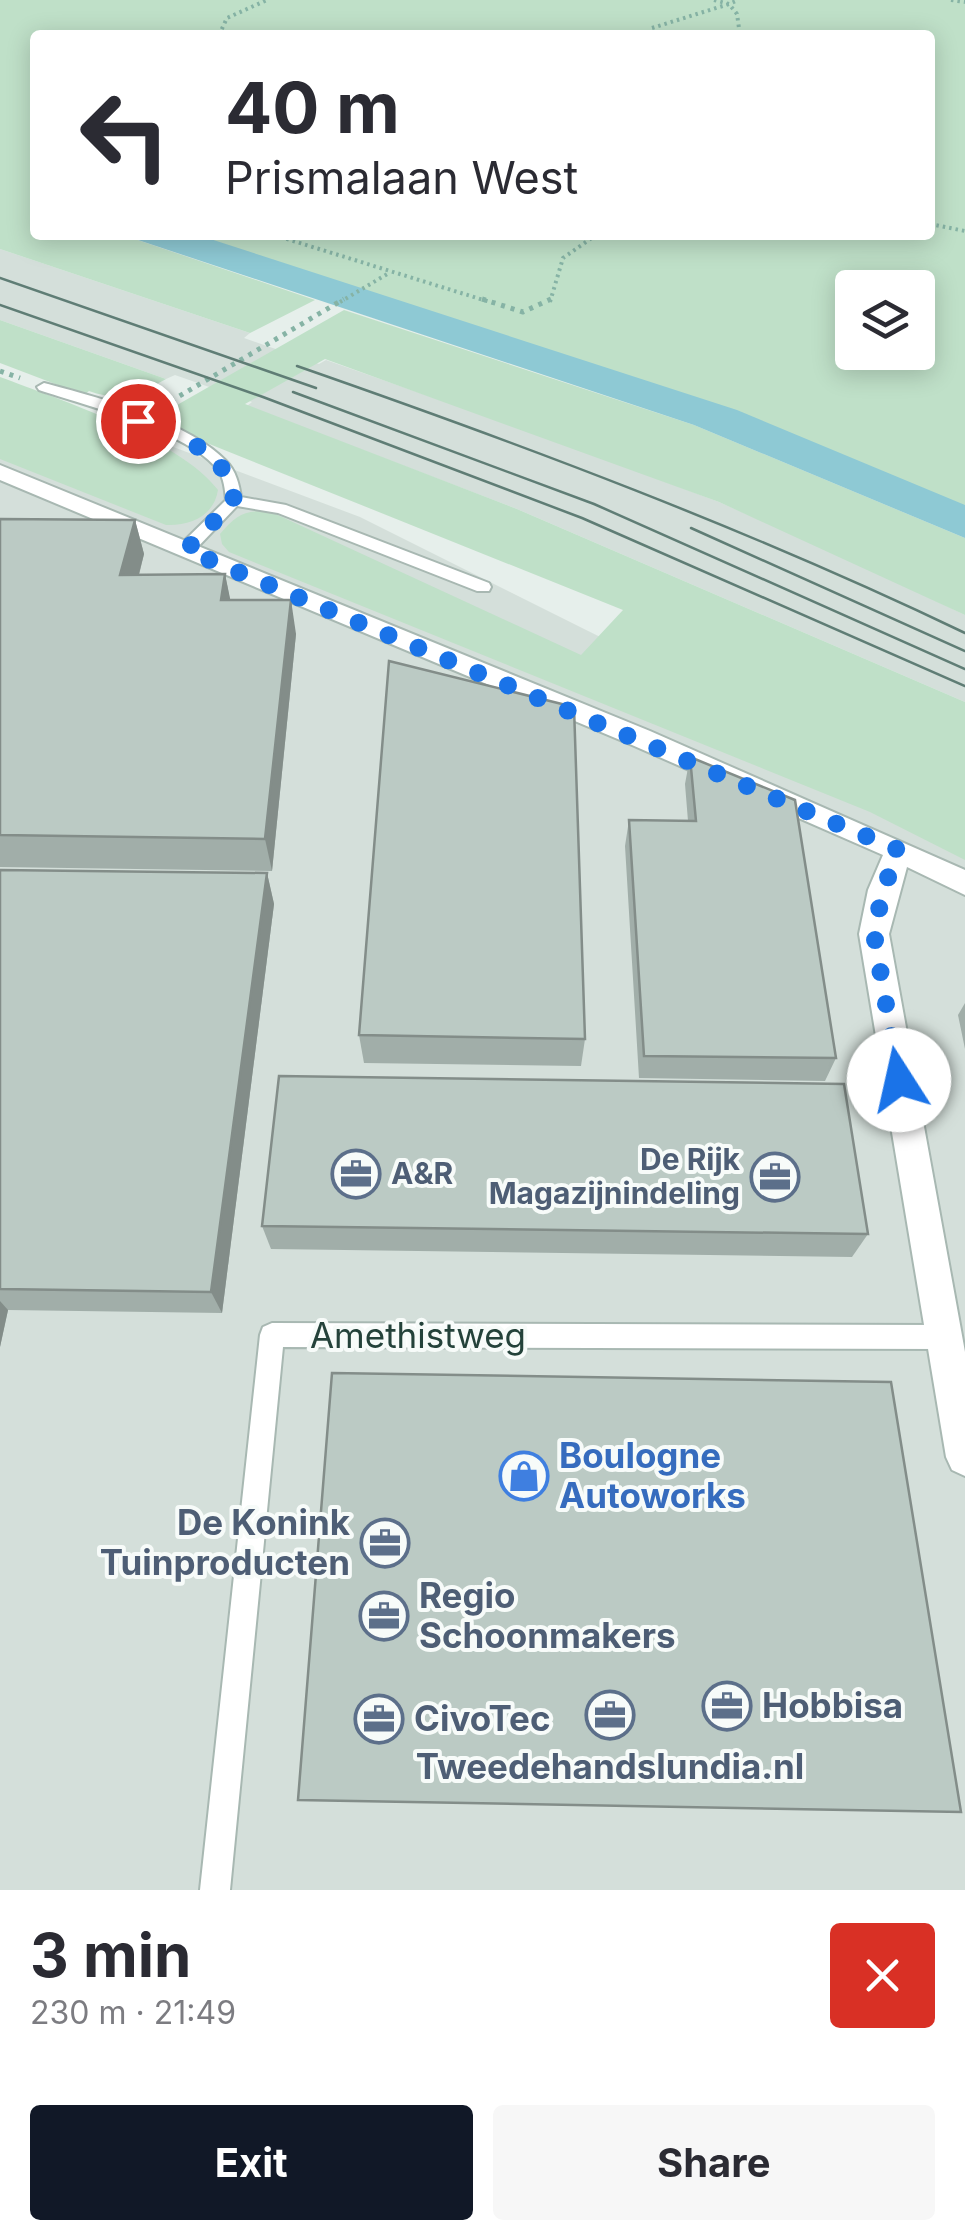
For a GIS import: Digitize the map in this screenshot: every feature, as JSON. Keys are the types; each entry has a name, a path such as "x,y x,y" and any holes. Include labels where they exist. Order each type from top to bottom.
{"street":[{"path":"0,472 899,850 965,883"},
{"path":"899,850 883,890 874,934 965,1457"}],"lane":[{"path":"44,387 199,446 222,464 232,480 234,501 186,550"},
{"path":"234,501 281,508 483,587"},
{"name":"Amethistweg","path":"215,1890 272,1335 942,1337"}],"path":[{"path":"221,30 227,18 267,0"},
{"path":"714,0 729,4 737,14 739,30"},
{"path":"652,28 738,0"},
{"path":"950,0 965,2"},
{"path":"935,225 965,230"},
{"path":"290,240 523,312 550,303 563,258 589,240"},
{"path":"138,421 390,272"}],"shaded area":[{"path":"0,249 250,333 244,338 319,364 326,360 573,447 719,502 853,561 965,615 965,702 517,509 247,406 252,402 175,375 166,379 0,320"},
{"path":"0,382 360,517 965,819 965,1890 0,1890"}],"green space":[{"path":"0,0 965,0 965,516 150,240 935,240 935,30 30,30 30,240 138,240 315,300 250,333 0,249"},
{"path":"344,310 694,425 965,538 965,615 719,502 325,359 245,404 517,509 965,702 965,860 870,812 229,552 220,534 236,518 269,511 581,655 623,610 157,423 155,419 163,413"},
{"path":"0,320 166,379 129,395 89,391 84,395 0,363"},
{"path":"0,377 118,423 177,455 218,490 212,507 200,518 166,525 0,459"}],"water":[{"path":"138,240 213,240 737,410 965,505 965,538 694,425"}],"building":[{"path":"0,519 135,520 120,575 225,574 221,600 291,600 265,839 0,835"},
{"path":"389,661 574,707 585,1039 359,1035"},
{"path":"690,757 795,800 836,1058 644,1056 629,820 696,821"},
{"path":"0,870 267,873 211,1292 0,1289"},
{"path":"279,1076 844,1084 868,1234 262,1226"},
{"path":"332,1373 891,1382 961,1812 298,1800"}],"tram line":[{"path":"0,278 316,388"},
{"path":"0,305 263,397 582,518 965,686"},
{"path":"297,366 635,490 965,633"},
{"path":"293,392 594,504 965,669"},
{"path":"691,528 965,651"}],"place":[{"name":"A&R","path":"356,1174"},
{"name":"De Rijk Magazijnindeling","path":"775,1177"},
{"name":"Boulogne Autoworks","path":"524,1476"},
{"name":"De Konink Tuinproducten","path":"385,1543"},
{"name":"Regio Schoonmakers","path":"384,1616"},
{"name":"Hobbisa","path":"727,1706"},
{"name":"Tweedehandslundia.nl","path":"610,1715"},
{"name":"CivoTec","path":"379,1719"}],"route":[{"path":"138,421 199,446 222,464 232,480 234,501 186,550 641,738 899,850 883,890 874,934 899,1080"}]}
